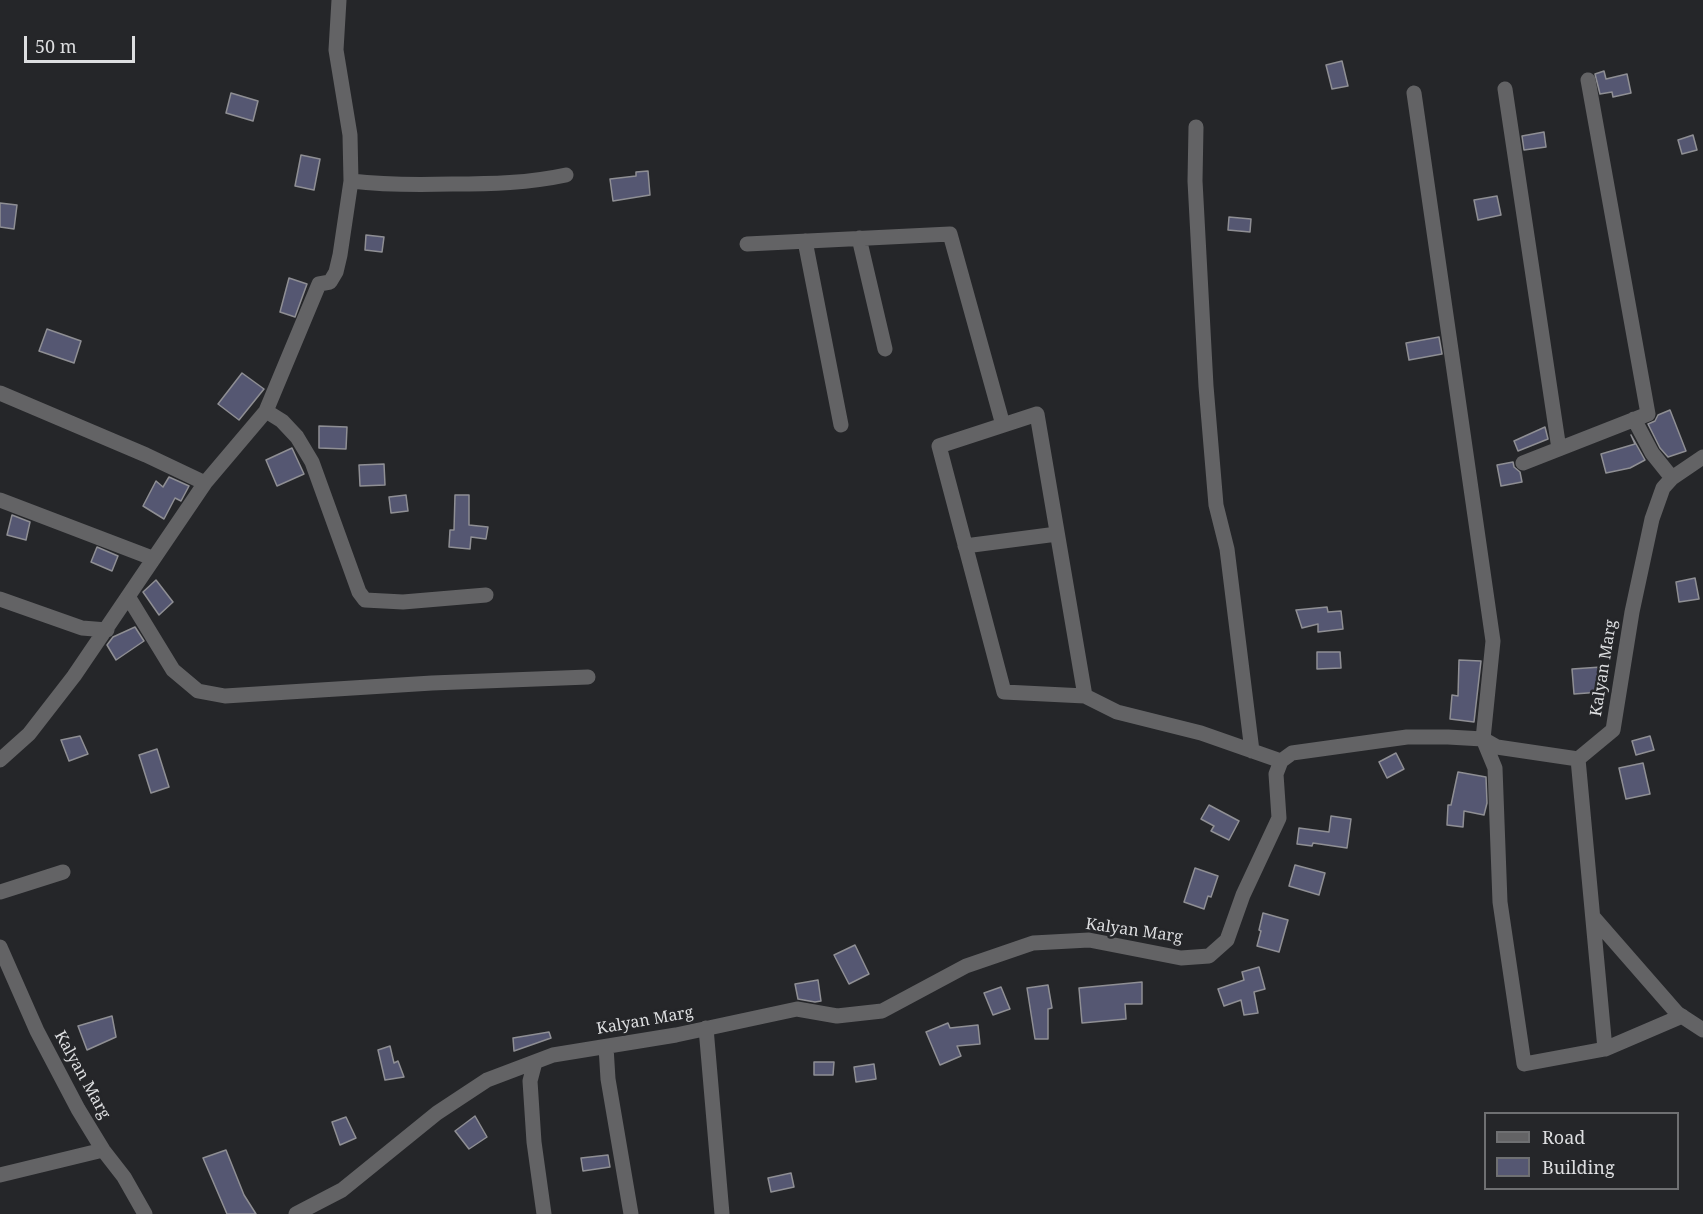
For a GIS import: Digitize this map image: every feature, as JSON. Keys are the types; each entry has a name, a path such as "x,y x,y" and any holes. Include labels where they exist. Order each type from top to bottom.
{"street":[{"path":"0,760 29,734 74,676 205,483 266,411 319,284 330,282 336,272 351,181 350,135 336,50 339,0"},
{"path":"1523,463 1648,414 1588,80"},
{"path":"1505,89 1559,449"},
{"path":"1414,93 1493,641 1483,739 1495,768 1500,902 1524,1064 1605,1049 1682,1016"},
{"path":"1196,128 1196,192 1206,386 1216,505 1227,549 1252,751"},
{"path":"351,181 386,185 490,184 542,180 566,175"},
{"path":"747,244 950,234 1003,425"},
{"path":"860,238 885,349"},
{"path":"805,241 841,425"},
{"path":"0,393 146,454 205,483"},
{"path":"266,411 282,421 297,437 312,462 359,592 365,600 404,602 486,595"},
{"path":"1085,696 1037,414 939,446 1004,692 1085,696 1117,712 1201,732 1281,761 1292,753 1407,737 1483,739 1497,747 1578,759 1605,1049"},
{"path":"1634,419 1652,453 1672,478"},
{"name":"Kalyan Marg","path":"1578,759 1613,730 1641,561 1662,488 1672,478 1703,457"},
{"path":"0,500 152,558"},
{"path":"965,546 1057,534"},
{"path":"129,598 173,670 198,691 225,696 588,676"},
{"path":"0,599 82,628 107,630"},
{"name":"Kalyan Marg","path":"296,1214 342,1190 437,1113 487,1080 553,1055 606,1047 797,1009 837,1016 882,1011 966,966 1033,943 1089,940 1181,958 1209,956 1227,940 1243,895 1279,818 1276,774 1281,761"},
{"path":"0,892 63,873"},
{"path":"1594,918 1677,1012 1703,1030"},
{"name":"Kalyan Marg","path":"0,946 37,1031 103,1150 124,1177 145,1214"},
{"path":"706,1028 722,1214"},
{"path":"606,1047 608,1079 630,1214"},
{"path":"535,1062 530,1081 534,1142 544,1214"},
{"path":"0,1175 103,1150"}],"building":[{"path":"1342,61 1348,86 1332,89 1326,65"},
{"path":"1604,71 1606,79 1627,74 1631,93 1613,97 1612,92 1600,94 1595,74"},
{"path":"231,93 258,101 253,121 226,113"},
{"path":"1544,132 1546,147 1524,150 1522,136"},
{"path":"1693,135 1697,150 1682,154 1678,140"},
{"path":"301,155 320,159 314,190 295,186"},
{"path":"648,171 650,195 613,201 610,179 636,176 636,172"},
{"path":"1497,196 1501,215 1478,220 1474,200"},
{"path":"0,203 17,205 14,229 0,227"},
{"path":"1229,217 1251,219 1250,232 1228,230"},
{"path":"366,235 384,237 382,252 365,250"},
{"path":"289,278 307,284 295,317 280,312"},
{"path":"47,329 81,341 74,363 39,351"},
{"path":"1439,337 1442,354 1409,360 1406,343"},
{"path":"242,373 264,389 239,420 218,404"},
{"path":"1670,410 1686,451 1668,457 1660,448 1648,424 1655,421 1658,415"},
{"path":"319,426 347,427 346,449 319,448"},
{"path":"1545,427 1548,439 1518,451 1514,441"},
{"path":"1631,435 1645,460 1630,468 1606,473 1601,454 1635,444"},
{"path":"292,448 304,474 277,486 266,460"},
{"path":"1513,462 1514,467 1520,472 1522,482 1501,486 1497,465"},
{"path":"384,464 385,485 360,486 359,465"},
{"path":"169,477 189,486 181,501 175,498 164,519 143,506 156,481 163,487"},
{"path":"406,495 408,511 391,513 389,497"},
{"path":"455,495 469,495 469,525 488,527 486,539 471,537 470,549 449,547 450,530 454,530"},
{"path":"12,515 30,522 26,540 7,535"},
{"path":"97,547 118,556 112,571 91,562"},
{"path":"1695,578 1699,599 1679,602 1676,582"},
{"path":"156,580 173,602 159,615 143,592"},
{"path":"1327,607 1328,612 1341,611 1343,629 1318,632 1318,624 1302,628 1296,610"},
{"path":"135,627 144,641 116,660 107,645 113,637"},
{"path":"1317,652 1340,652 1341,668 1317,669"},
{"path":"1459,660 1481,661 1474,722 1450,719 1452,695 1458,696"},
{"path":"1601,667 1601,674 1605,674 1606,688 1600,688 1601,692 1574,694 1572,669"},
{"path":"80,736 88,754 69,761 61,740"},
{"path":"1650,736 1654,750 1636,755 1632,741"},
{"path":"157,749 169,787 151,793 139,755"},
{"path":"1396,753 1404,769 1387,778 1379,762"},
{"path":"1643,763 1650,794 1626,799 1619,768"},
{"path":"1458,772 1486,777 1487,803 1484,815 1464,811 1463,827 1447,825 1448,805 1451,805"},
{"path":"1209,805 1239,821 1229,840 1211,831 1214,826 1201,819"},
{"path":"1331,816 1351,819 1347,848 1313,843 1312,846 1297,844 1299,828 1329,832"},
{"path":"1295,865 1325,873 1319,895 1289,886"},
{"path":"1195,868 1218,876 1204,909 1184,902"},
{"path":"1263,913 1288,920 1279,952 1257,946"},
{"path":"855,945 869,974 849,984 834,955"},
{"path":"1259,967 1265,989 1254,992 1258,1013 1244,1015 1241,1000 1224,1006 1218,989 1244,980 1242,972"},
{"path":"818,980 821,1001 798,999 795,984"},
{"path":"1142,982 1142,1004 1125,1004 1126,1019 1082,1023 1079,988"},
{"path":"1048,985 1052,1008 1048,1009 1048,1039 1035,1039 1027,988"},
{"path":"1001,987 1010,1009 993,1015 984,993"},
{"path":"112,1016 116,1037 87,1050 78,1026"},
{"path":"948,1023 950,1028 978,1025 980,1044 957,1046 961,1056 940,1065 926,1032"},
{"path":"549,1032 551,1038 514,1051 513,1038"},
{"path":"390,1046 394,1063 398,1061 404,1077 385,1080 378,1050"},
{"path":"814,1062 834,1062 833,1075 814,1075"},
{"path":"874,1064 876,1079 856,1082 854,1067"},
{"path":"475,1116 487,1137 469,1149 455,1131"},
{"path":"346,1117 356,1138 340,1145 332,1122"},
{"path":"226,1150 244,1195 256,1214 227,1214 203,1158"},
{"path":"608,1155 610,1167 583,1171 581,1158"},
{"path":"791,1173 794,1187 771,1192 768,1178"}]}
